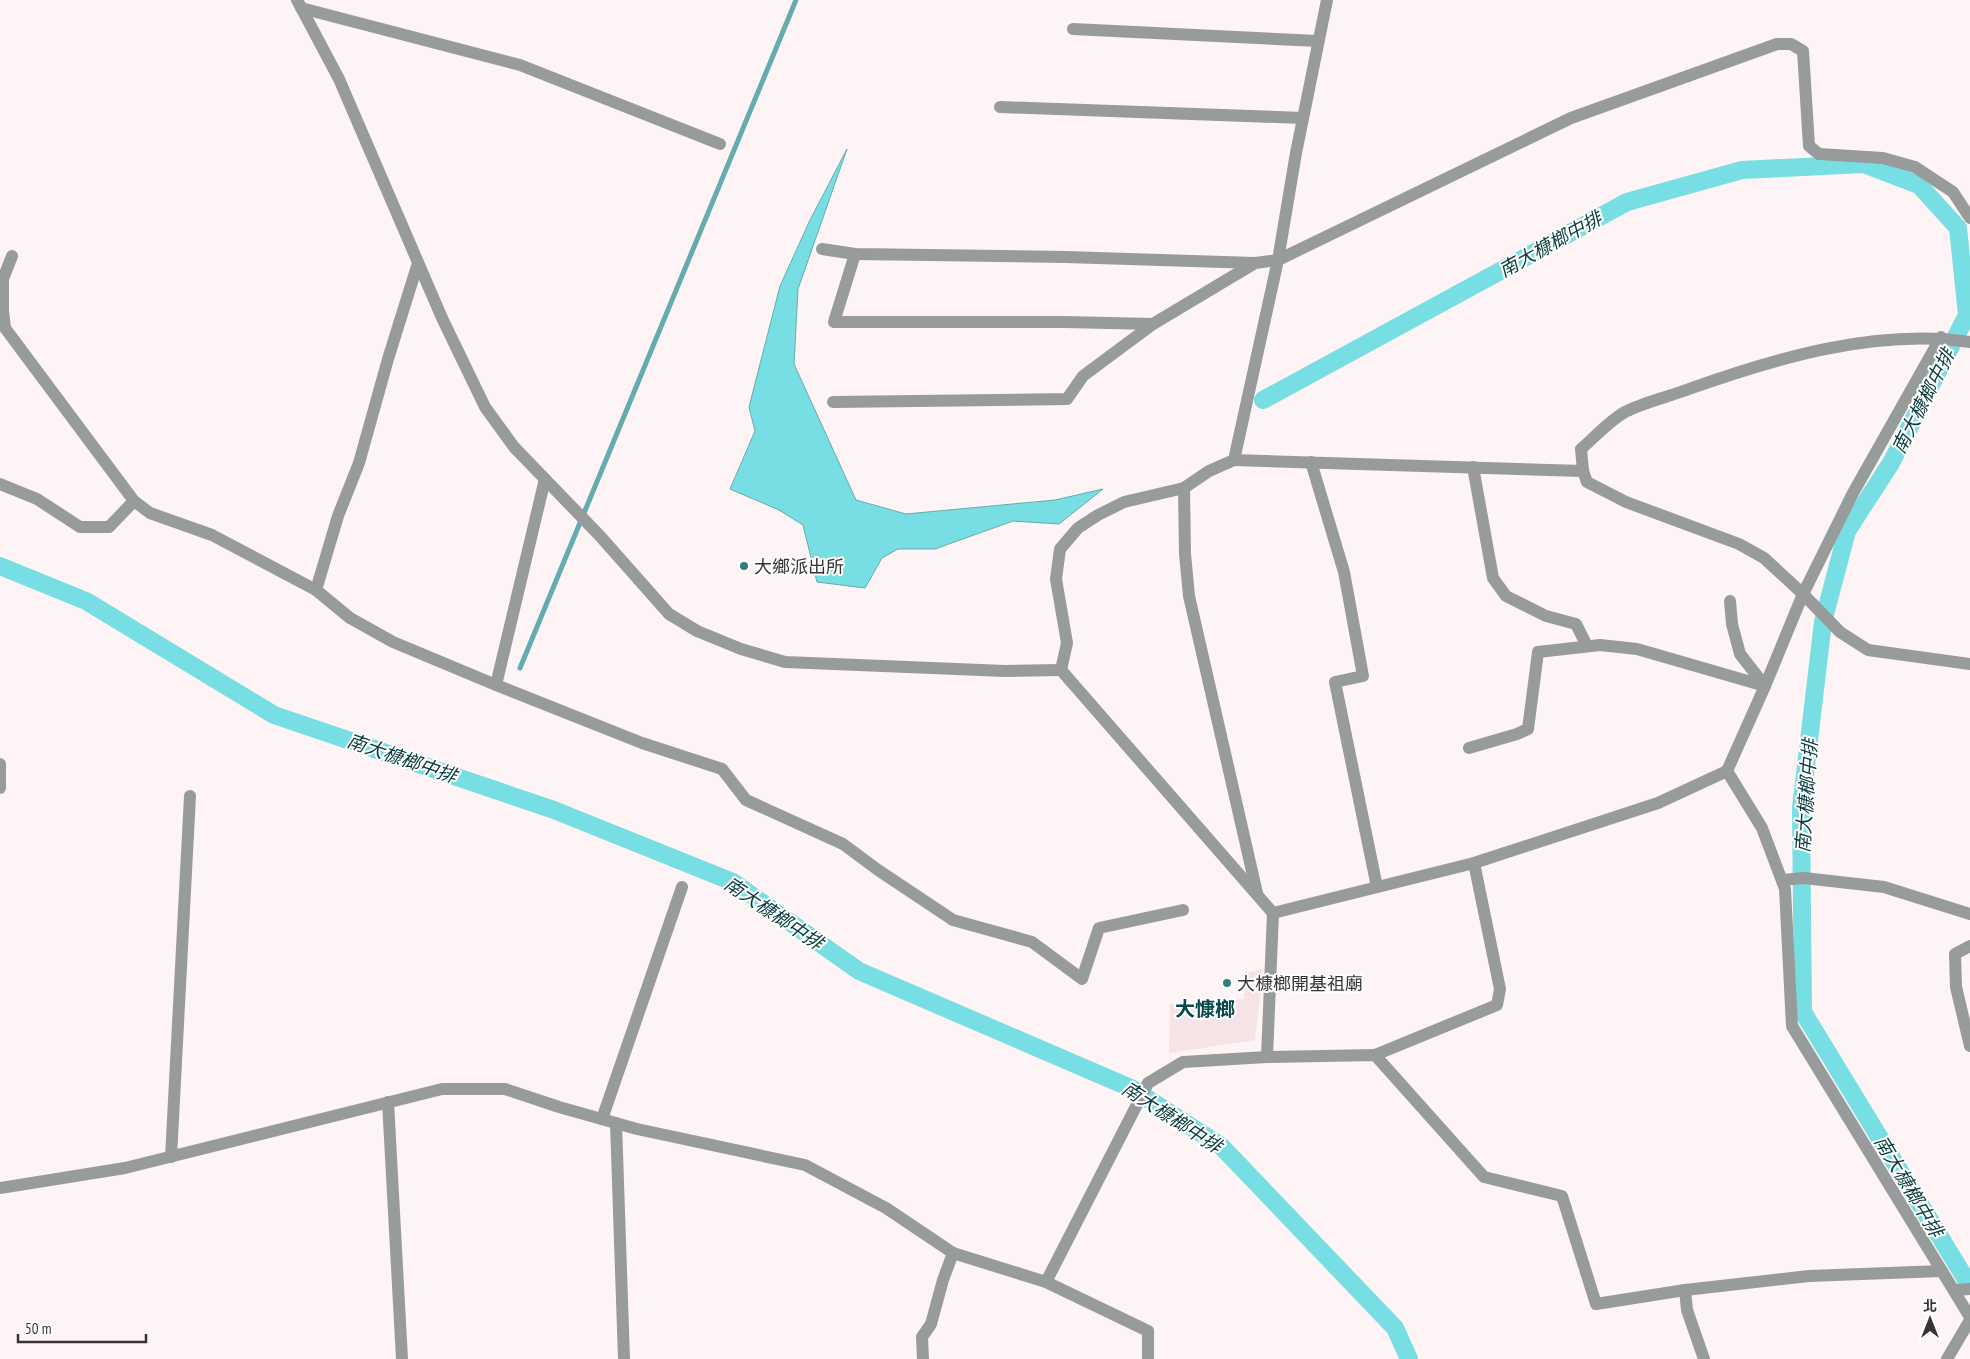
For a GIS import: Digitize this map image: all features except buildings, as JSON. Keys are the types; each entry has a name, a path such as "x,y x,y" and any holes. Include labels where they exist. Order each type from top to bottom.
{"street":[{"path":"1234,460 1278,260 1303,118 1327,0"},
{"path":"299,4 520,65 720,144"},
{"path":"299,4 339,78 418,263 485,407 514,447 600,536 669,614 698,631 741,649 785,662 1005,671 1061,670 1273,913 1268,1057"},
{"path":"1073,30 1318,41"},
{"path":"822,249 855,254 1066,257 1255,263 1278,260 1571,118 1777,44 1791,44 1803,51 1809,146 1819,154 1883,158 1915,166 1953,192 1970,218"},
{"path":"1000,107 1303,118"},
{"path":"855,254 834,322 1153,324"},
{"path":"12,256 3,279 3,312 6,328 134,501 150,512 212,535 316,590 350,618 393,642 642,743 722,770 746,800 843,844 953,920 1032,942 1082,979 1099,928 1183,910"},
{"path":"316,590 338,516 359,463 388,359 418,263"},
{"path":"833,402 1067,399 1083,376 1153,324 1255,263"},
{"path":"1273,913 1474,863 1658,803 1727,771 1803,594 1853,493 1941,337"},
{"path":"1970,342 1941,337 1889,339 1795,355 1738,372 1624,413 1582,449 1583,471 1587,482 1626,502 1739,544 1764,558 1840,632 1868,650 1970,664"},
{"path":"1061,670 1067,643 1056,579 1060,549 1078,528 1098,514 1124,502 1184,488 1209,471 1234,460 1583,471"},
{"path":"1311,462 1344,572 1363,676 1335,682 1377,887"},
{"path":"1473,467 1493,578 1506,596 1546,616 1576,624 1587,646"},
{"path":"496,685 545,479"},
{"path":"0,484 37,499 80,527 109,527 134,501"},
{"path":"1184,488 1185,554 1189,596 1257,894"},
{"path":"1730,601 1732,624 1740,654 1765,686"},
{"path":"1469,748 1528,729 1538,652 1600,644 1637,649 1765,686"},
{"path":"0,764 0,788"},
{"path":"1727,771 1762,828 1786,889 1792,1026 1970,1318 1947,1359"},
{"path":"171,1157 190,796"},
{"path":"1046,1282 1148,1083 1183,1062 1375,1054 1497,1006 1500,989 1474,863"},
{"path":"1782,880 1804,878 1884,887 1970,914"},
{"path":"602,1119 682,887"},
{"path":"1970,946 1955,954 1956,987 1970,1046"},
{"path":"1375,1054 1484,1177 1562,1196 1596,1304 1684,1290 1809,1276 1942,1271"},
{"path":"0,1188 125,1168 442,1089 505,1089 616,1123 805,1165 886,1208 953,1253 1046,1282 1148,1331 1148,1359"},
{"path":"388,1102 402,1359"},
{"path":"616,1123 624,1359"},
{"path":"923,1359 922,1337 931,1324 943,1280 953,1253"},
{"path":"1954,1290 1970,1289"},
{"path":"1684,1290 1687,1310 1704,1359"}],"shaded area":[{"path":"1263,969 1255,1040 1169,1053 1170,1004 1244,999 1246,973"}],"water":[{"path":"847,149 798,289 794,364 856,500 906,514 1055,500 1103,489 1059,524 1013,521 935,549 898,549 882,558 865,588 817,582 803,525 779,510 730,489 755,431 749,407 780,286 810,220"}],"waterway":[{"path":"520,668 796,0"},
{"name":"南大槺榔中排","path":"1263,400 1627,202 1742,170 1864,164 1919,185 1958,228 1967,315 1891,463 1847,531 1823,622 1801,808 1803,1012 1970,1286"},
{"name":"南大槺榔中排","path":"0,566 86,601 274,715 554,810 733,882 859,971 1133,1089 1221,1146 1395,1328 1409,1359"}],"place":[{"name":"大鄉派出所","path":"744,566"},
{"name":"大槺榔開基祖廟","path":"1227,983"}],"district":[{"name":"大慷榔","path":"1205,1009"}]}
